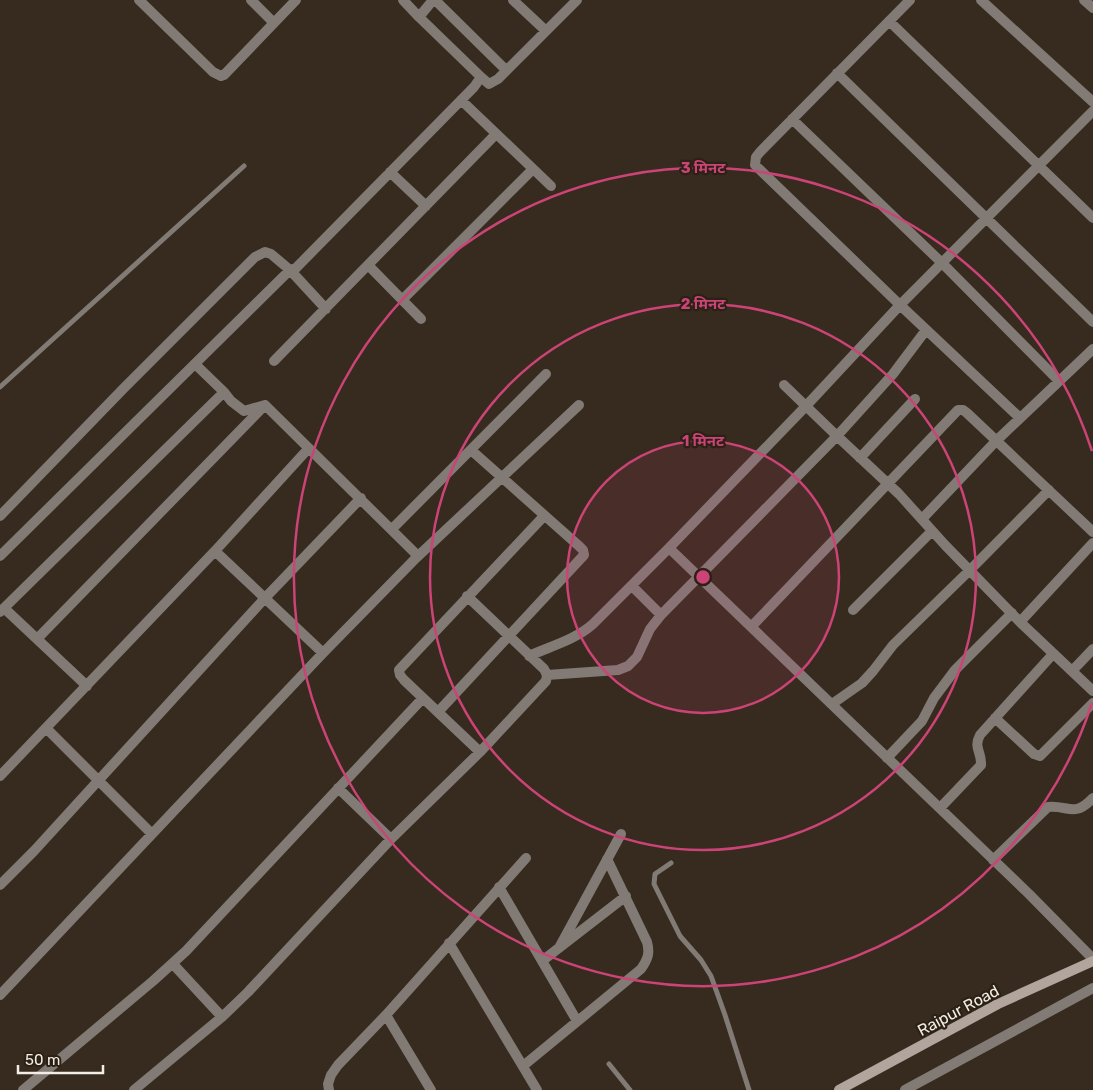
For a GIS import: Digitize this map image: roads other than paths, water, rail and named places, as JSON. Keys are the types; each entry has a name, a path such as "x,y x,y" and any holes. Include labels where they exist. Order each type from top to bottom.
{"street":[{"path":"139,0 213,72 221,76 296,0"},
{"path":"251,0 274,23"},
{"path":"403,0 489,84 498,79 576,0"},
{"path":"419,17 434,0 506,70"},
{"path":"514,0 546,31"},
{"path":"910,0 760,152 756,157 755,165 1020,418"},
{"path":"982,0 1093,102"},
{"path":"1084,0 1093,8"},
{"path":"889,21 1093,218"},
{"path":"837,73 1093,322"},
{"path":"0,556 290,270 299,265 461,100 481,77"},
{"path":"461,100 551,186"},
{"path":"529,656 584,632 632,586 806,406 900,305 1093,111"},
{"path":"792,119 942,264 1059,381"},
{"path":"274,361 496,134"},
{"path":"402,300 533,169"},
{"path":"390,172 426,206"},
{"path":"0,516 122,388 255,257 265,252 271,254 290,270 326,309"},
{"path":"368,265 421,319"},
{"path":"548,675 618,670 628,666 636,657 650,629 661,615 837,436 892,374 926,330"},
{"path":"922,519 996,441 1093,349"},
{"path":"195,364 232,401 244,410 265,405"},
{"path":"392,529 546,374"},
{"path":"784,386 888,484 1020,622 1093,690"},
{"path":"86,686 37,639 2,610 224,392"},
{"path":"860,458 915,399"},
{"path":"265,405 392,529 415,553 416,558"},
{"path":"37,639 265,405"},
{"path":"2,987 152,834 323,653 416,558 579,405"},
{"path":"752,626 958,410 963,410 967,413 1093,532"},
{"path":"0,776 215,551 308,449"},
{"path":"438,712 584,555 583,550 579,546 471,450"},
{"path":"832,704 862,683 893,645 1049,490"},
{"path":"0,885 265,598 361,498"},
{"path":"480,752 404,680 399,670 544,516"},
{"path":"853,610 932,531"},
{"path":"1020,622 1093,542"},
{"path":"669,548 940,808 1093,960"},
{"path":"215,551 323,653"},
{"path":"632,586 661,615"},
{"path":"467,596 544,669 548,675"},
{"path":"887,758 922,721 938,692 955,670 1012,613"},
{"path":"1072,671 1093,649"},
{"path":"940,808 980,765 981,759 976,747 980,735 1053,654"},
{"path":"134,1090 248,992 391,839 480,752 543,686 548,675"},
{"path":"23,1090 173,964 423,698"},
{"path":"995,718 1034,754 1040,756 1093,703"},
{"path":"46,728 152,834"},
{"path":"338,788 391,839"},
{"path":"993,860 1048,807 1054,806 1074,810 1082,808 1093,798"},
{"path":"559,948 621,834"},
{"path":"329,1090 328,1084 331,1075 338,1065 386,1015 526,858"},
{"path":"523,1066 641,969 647,961 650,951 647,942 607,859"},
{"path":"499,887 577,1021"},
{"path":"542,960 626,896"},
{"path":"449,943 537,1090"},
{"name":"Raipur Road","path":"839,1090 998,1004 1093,960"},
{"path":"173,964 222,1016"},
{"path":"905,1090 1093,988"},
{"path":"386,1015 431,1090"}],"lane":[{"path":"0,387 244,166"},
{"path":"671,863 655,874 654,884 680,936 701,960 711,976 726,1015 749,1090"},
{"path":"609,1064 630,1090"}]}
